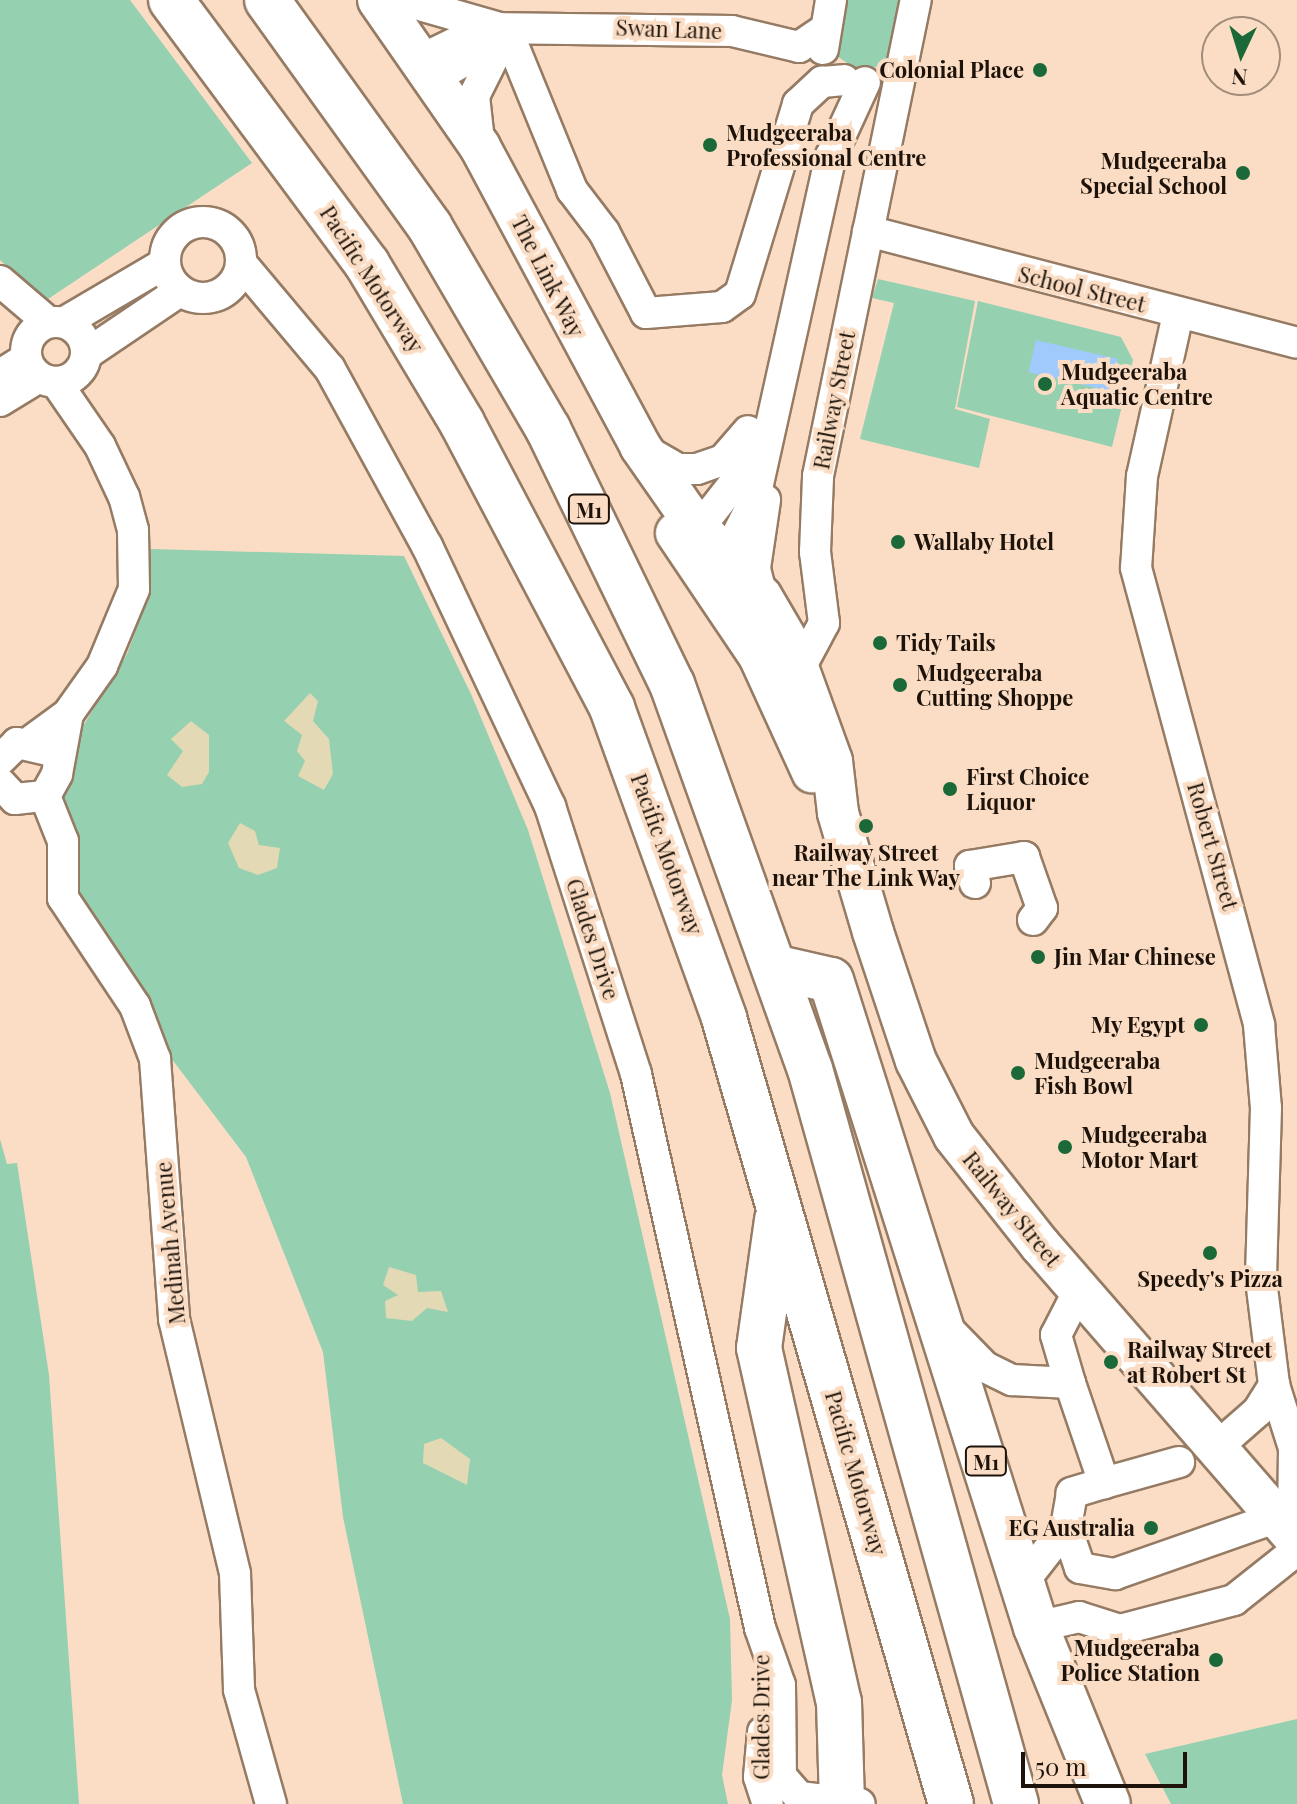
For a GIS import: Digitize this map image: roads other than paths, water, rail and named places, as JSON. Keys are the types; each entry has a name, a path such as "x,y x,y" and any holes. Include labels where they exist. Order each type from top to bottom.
{"highway":[{"name":"Pacific Motorway","path":"171,0 392,303 612,708 665,839 780,1201 951,1804"},
{"name":"M1","path":"267,0 430,227 548,429 672,684 778,968 1016,1804"},
{"name":"M1","path":"778,968 831,980 1024,1581 1036,1627 1108,1804"},
{"path":"780,1201 759,1348 839,1702 849,1803"}],"main road":[{"path":"349,0 422,73 590,400 702,543"},
{"name":"The Link Way","path":"378,0 422,73 480,147 640,446 702,543"},
{"name":"Railway Street","path":"702,543 762,597 800,668 832,761 838,813"},
{"name":"Railway Street","path":"702,543 838,813 926,1085 968,1159 1291,1536"}],"street":[{"name":"Swan Lane","path":"402,0 504,33"},
{"name":"Railway Street","path":"702,543 739,476 772,387 831,156 839,69 831,0"},
{"name":"Railway Street","path":"800,668 824,623 814,533 829,417 916,0"},
{"name":"Swan Lane","path":"422,73 472,31 504,33 569,25 732,31 799,47 839,69"},
{"path":"667,30 839,69 890,74 903,53"},
{"path":"480,147 474,96 504,33"},
{"path":"504,33 572,190 604,232 646,313 722,307 740,294 798,104 839,69"},
{"path":"839,69 889,127"},
{"name":"Glades Drive","path":"164,264 174,235 202,221 231,233 236,275 278,307 330,369 420,532 550,806 636,1074 760,1628 782,1694 784,1785 804,1799 849,1803"},
{"name":"School Street","path":"868,231 1297,343"},
{"path":"56,322 164,264 180,291 205,298 236,275"},
{"path":"0,284 56,322 80,333 52,364 0,375"},
{"path":"0,284 100,446 133,530 134,589 116,643 68,714 56,761 23,803 0,783"},
{"path":"0,401 52,364 180,291"},
{"name":"Robert Street","path":"1178,314 1142,476 1136,568 1259,1025 1266,1108 1261,1280 1274,1385 1294,1448 1291,1536"},
{"path":"52,364 56,322"},
{"name":"Railway Street","path":"640,446 678,469 714,465 740,443 772,387"},
{"name":"Railway Street","path":"762,597 755,568 771,427 772,387"},
{"name":"Railway Street","path":"702,543 736,537 752,508 771,427"},
{"path":"9,749 68,714"},
{"path":"9,749 56,761"},
{"name":"Medinah Avenue","path":"23,803 63,841 63,898 135,1006 155,1059 174,1319 235,1574 239,1690 271,1804"},
{"path":"975,883 970,866 1024,857 1042,908 1033,920"},
{"path":"1079,1290 1056,1335 1104,1483"},
{"path":"942,1323 985,1367 1012,1380 1070,1383"},
{"path":"1217,1447 1258,1411 1274,1385"},
{"path":"1024,1581 1066,1527 1072,1493 1179,1462"},
{"path":"1066,1527 1080,1568 1115,1574 1291,1536"},
{"path":"1036,1627 1079,1617 1120,1630 1234,1600 1291,1536"},
{"name":"Glades Drive","path":"760,1628 759,1777 768,1804"}],"water":[{"path":"1036,340 1118,359 1110,391 1029,372"}],"place":[{"name":"Colonial Place","path":"1040,70"},
{"name":"Mudgeeraba Professional Centre","path":"710,145"},
{"name":"Mudgeeraba Special School","path":"1243,173"},
{"name":"Mudgeeraba Aquatic Centre","path":"1045,384"},
{"name":"Wallaby Hotel","path":"898,542"},
{"name":"Tidy Tails","path":"880,643"},
{"name":"Mudgeeraba Cutting Shoppe","path":"900,685"},
{"name":"First Choice Liquor","path":"950,789"},
{"name":"Railway Street near The Link Way","path":"866,826"},
{"name":"Jin Mar Chinese","path":"1038,957"},
{"name":"My Egypt","path":"1201,1025"},
{"name":"Mudgeeraba Fish Bowl","path":"1018,1073"},
{"name":"Mudgeeraba Motor Mart","path":"1065,1147"},
{"name":"Speedy's Pizza","path":"1210,1253"},
{"name":"Railway Street at Robert St","path":"1111,1362"},
{"name":"EG Australia","path":"1151,1528"},
{"name":"Mudgeeraba Police Station","path":"1216,1660"}]}
